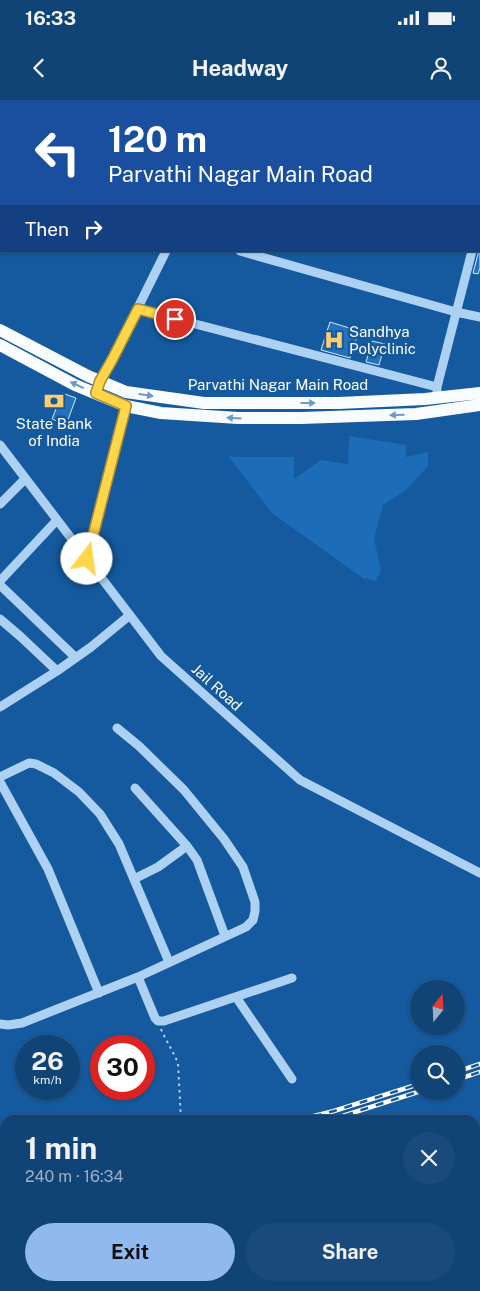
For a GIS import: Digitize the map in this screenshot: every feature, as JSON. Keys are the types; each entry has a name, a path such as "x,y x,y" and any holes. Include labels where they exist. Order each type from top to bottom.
{"main road":[{"name":"Parvathi Nagar Main Road","path":"0,330 88,376 98,387 126,406 161,413 238,418 301,418 416,414 480,405"},
{"name":"Parvathi Nagar Main Road","path":"0,346 75,384 204,403 339,402 437,393 480,393"}],"street":[{"path":"98,387 166,252"},
{"path":"244,252 456,312 480,317"},
{"path":"431,412 472,252"},
{"path":"138,309 437,393"},
{"path":"87,559 126,406"},
{"name":"Jail Road","path":"1,448 161,656 300,780 480,873"},
{"path":"0,504 26,479"},
{"path":"0,581 57,520"},
{"path":"0,585 76,658"},
{"path":"0,707 91,648 130,614"},
{"path":"0,619 57,671"},
{"path":"0,1024 22,1023 138,977 246,927 252,920 255,902 243,867 224,839 184,790 139,746 117,728"},
{"path":"0,777 29,764 36,764 54,773 79,792 100,814 119,844 168,962"},
{"path":"0,782 48,869 99,993"},
{"path":"135,788 188,846 197,860 225,936"},
{"path":"134,879 158,867 188,846"},
{"path":"138,977 158,1021 164,1021 292,978"},
{"path":"236,997 292,1079"}],"path":[{"path":"158,1021 178,1063 181,1115"}],"shaded area":[{"path":"349,436 406,445 406,457 428,452 428,466 406,490 383,505 374,539 381,570 376,581 363,578 272,513 228,456 294,457 294,479 321,460 348,464"}],"building":[{"path":"478,252 480,252 478,274 473,273"},
{"path":"330,322 359,331 350,358 321,350"},
{"path":"372,341 385,344 379,365 366,362"},
{"path":"62,393 76,398 66,425 52,419"}],"railway":[{"path":"465,1069 480,1064"},
{"path":"465,1077 480,1072"},
{"path":"318,1115 410,1087"},
{"path":"346,1115 410,1095"}],"place":[{"name":"Sandhya Polyclinic","path":"334,340"},
{"name":"State Bank of India","path":"54,401"}],"route":[{"path":"87,559 126,406 96,393 100,381 138,309 175,319"}]}
